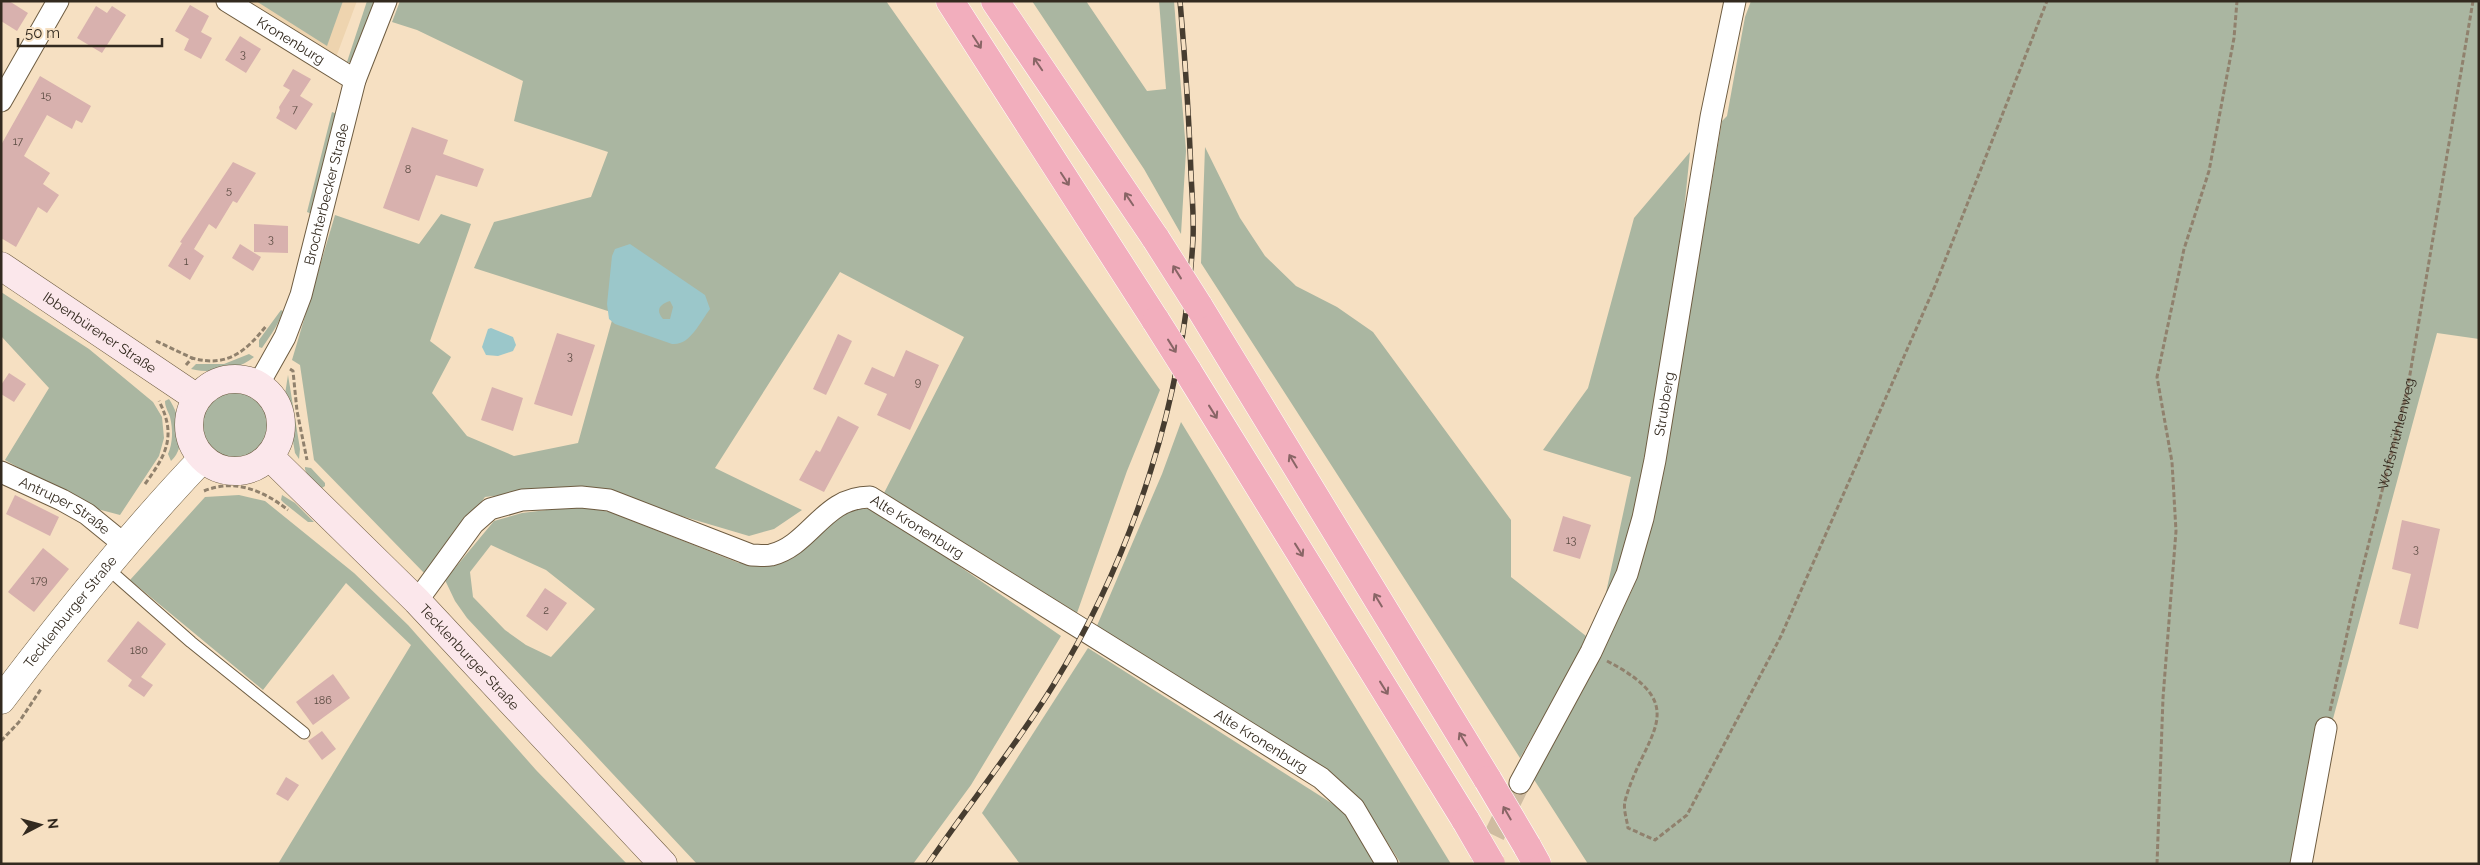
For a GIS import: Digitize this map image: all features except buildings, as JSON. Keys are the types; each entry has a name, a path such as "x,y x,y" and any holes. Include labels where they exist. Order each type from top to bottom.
{"highway":[{"path":"950,1 1187,370 1491,864"},
{"path":"995,1 1198,305 1532,855"}],"main road":[{"name":"Ibbenbürener Straße","path":"1,266 197,398"},
{"path":"231,378 245,379 258,384 271,395 278,409 281,426 278,442 269,456 251,467 230,470 216,467 203,458 194,446 189,431 190,415 197,398 217,382 231,378"},
{"name":"Tecklenburger Straße","path":"269,456 417,601 663,864"}],"street":[{"path":"1,102 58,1"},
{"name":"Kronenburg","path":"227,1 356,80"},
{"name":"Brochterbecker Straße","path":"258,384 285,337 301,295 356,80 386,1"},
{"name":"Strubberg","path":"1520,783 1591,652 1627,574 1643,518 1656,451 1711,117 1735,1"},
{"name":"Tecklenburger Straße","path":"1,700 47,640 125,545 162,501 203,458"},
{"name":"Antruper Straße","path":"1,472 78,510 125,545"},
{"name":"Alte Kronenburg","path":"417,601 473,524 490,509 522,500 582,497 609,500 751,555 771,555 791,545 842,502 856,497 870,498 1321,778 1354,808 1387,864"},
{"path":"2301,864 2326,728"}],"lane":[{"path":"107,568 191,642 304,733"}],"path":[{"path":"1591,652 1633,674 1652,694 1658,723 1624,803 1628,828 1655,840 1687,815 1781,636 1935,286 2047,1"},
{"path":"2157,864 2163,698 2176,531 2172,462 2157,377 2184,249 2209,171 2234,38 2237,1"},
{"name":"Wolfsmühlenweg","path":"2326,728 2355,598 2407,392 2473,1"},
{"path":"142,488 163,459 168,442 168,426 158,400 192,358 203,361 220,361 237,355 250,346"},
{"path":"273,359 293,371 306,459 313,466"},
{"path":"197,494 213,487 232,485 254,489 273,498"}],"shaded area":[{"path":"241,1 357,1 335,60"}],"green space":[{"path":"256,1 343,1 327,46"},
{"path":"367,1 374,1 355,57 351,62 347,62"},
{"path":"400,1 886,1 1160,390 1127,471 1077,613 884,493 964,337 840,272 715,468 802,510 774,529 749,536 580,486 485,497 426,575 314,460 300,365 292,360 335,215 419,244 441,214 471,224 430,341 451,357 432,393 467,436 514,456 578,443 614,313 474,268 494,222 591,197 608,152 514,121 523,81 417,30 392,22"},
{"path":"1032,1 1086,1 1147,91 1166,89 1159,1 1174,1 1186,151 1181,234 1144,169"},
{"path":"1751,1 2479,1 2479,339 2437,333 2330,730 2306,864 1588,864 1533,778 1590,677 1633,588 1674,408 1722,121 1727,116 1745,17"},
{"path":"332,112 337,114 312,214 307,212"},
{"path":"1205,147 1240,218 1265,256 1296,286 1337,307 1373,332 1511,520 1511,577 1586,636 1604,602 1631,477 1543,450 1588,388 1634,218 1690,152 1677,280 1636,504 1613,584 1572,667 1520,758 1201,263"},
{"path":"1,292 89,349 153,402 162,417 164,438 159,456 120,515 86,506 5,460 49,388 1,336"},
{"path":"281,310 283,311 274,330 262,348 259,347 259,340"},
{"path":"249,354 254,357 232,368 216,371 191,369 196,364 224,364"},
{"path":"288,375 300,449 299,459 295,453 285,394"},
{"path":"234,390 247,393 259,400 266,412 269,425 266,438 259,450 247,457 234,460 221,457 209,450 202,438 199,425 202,412 209,400 221,393"},
{"path":"169,399 179,422 181,439 176,455 171,461 168,454 172,441 172,426 165,401"},
{"path":"1181,422 1451,864 1401,864 1364,805 1284,744 1096,628 1162,474"},
{"path":"305,467 311,468 325,483 325,486 322,488 314,481 306,473"},
{"path":"239,495 265,501 354,573 408,625 536,770 627,864 278,864 411,645 346,583 263,690 130,580 205,497"},
{"path":"282,495 295,503 314,522 308,522 284,503 281,500"},
{"path":"579,506 610,512 739,563 754,560 852,509 876,509 1061,636 971,785 913,864 697,864 467,618 455,601 445,580 494,521 522,513","holes":["491,545 546,570 595,609 551,657 526,645 505,630 473,597 470,572"]},
{"path":"1088,648 1344,811 1375,864 1020,864 982,813"}],"water":[{"path":"630,244 705,295 710,309 684,341 672,344 615,324 609,319 607,304 612,256 615,249","holes":["670,301 673,307 670,319 663,319 659,313 661,306"]},
{"path":"491,328 513,337 516,345 513,351 498,356 486,355 482,347 488,329"}],"tunnel":[{"path":"1480,864 1520,783"}],"railway":[{"path":"928,864 1039,707 1083,633 1109,580 1132,526 1151,470 1167,413 1179,356 1188,298 1193,239 1189,131 1180,1"}]}
